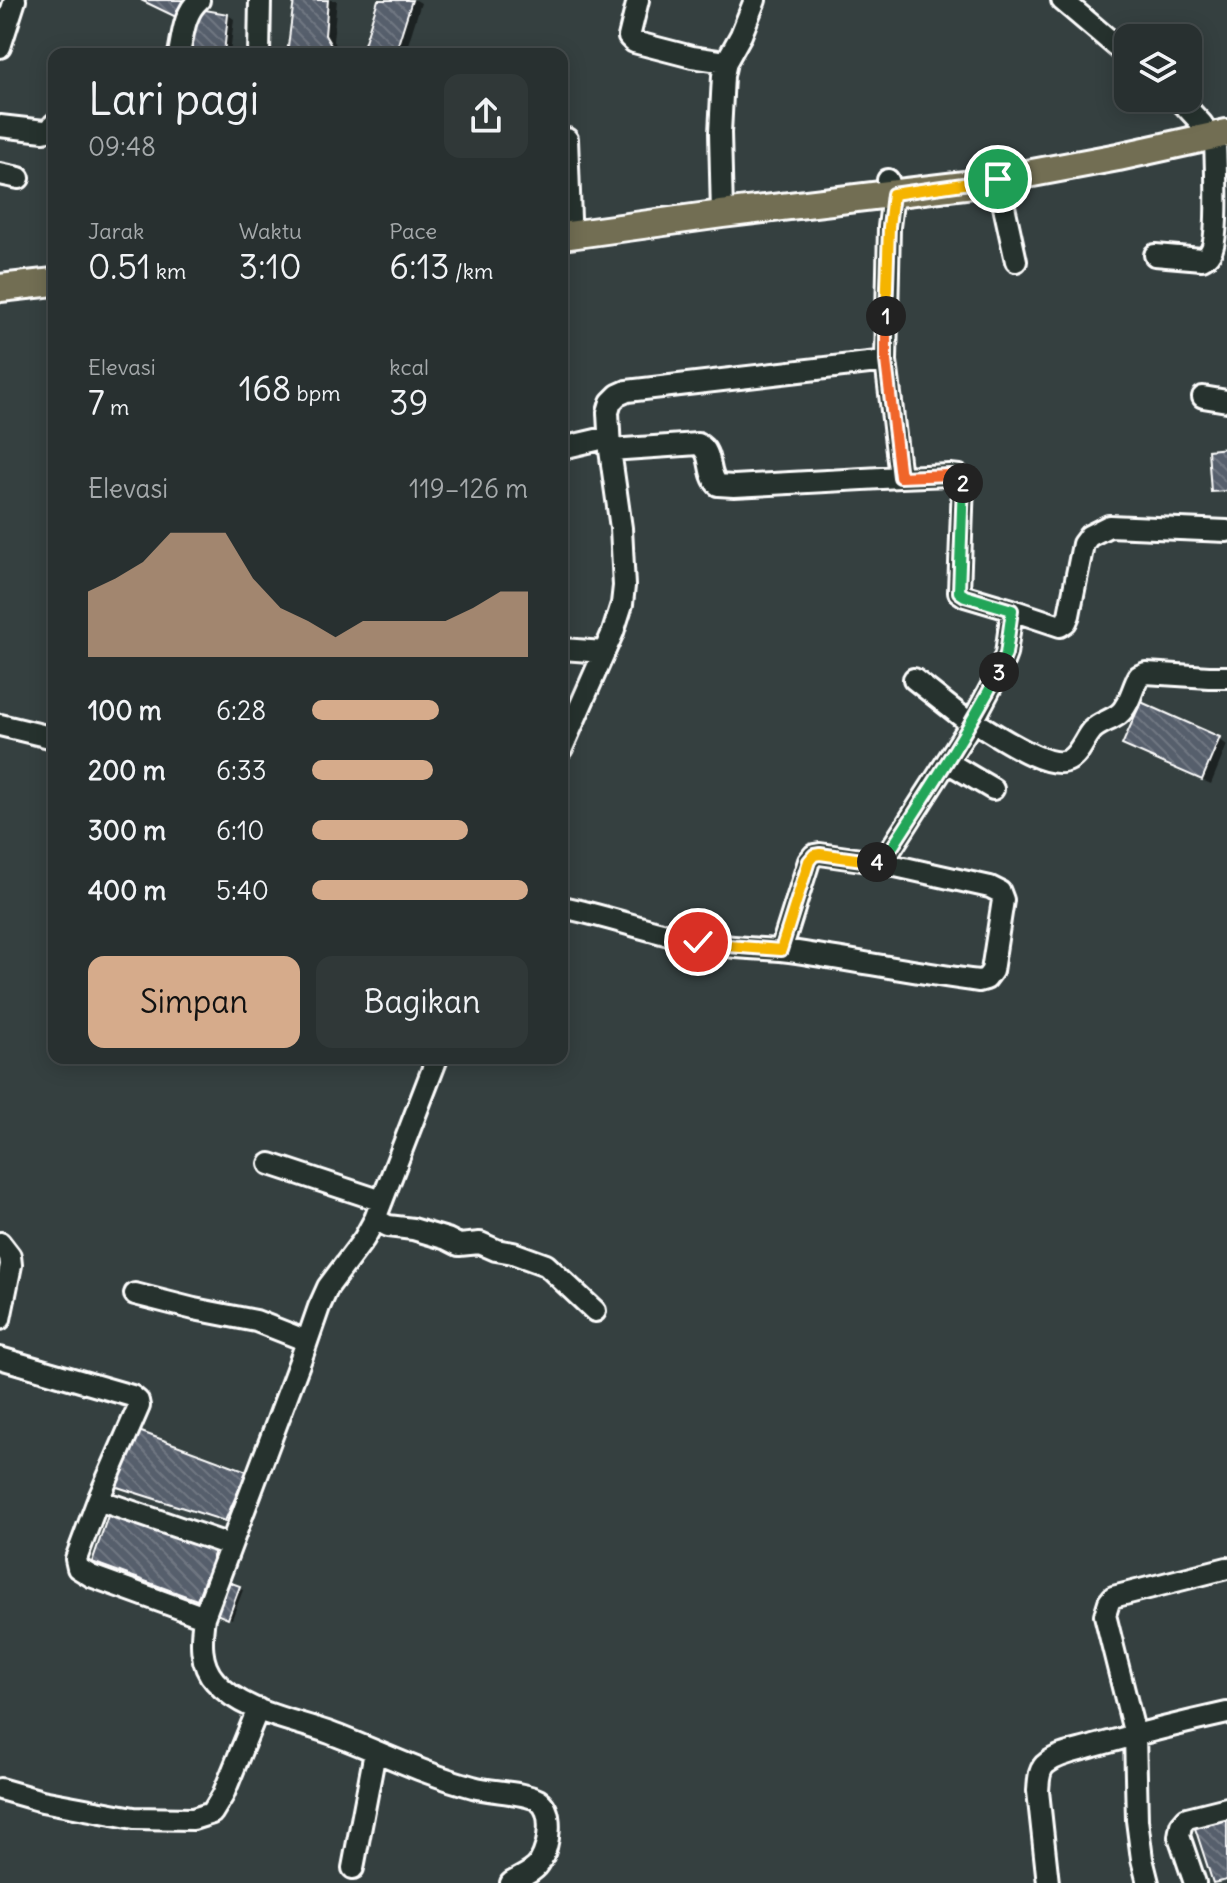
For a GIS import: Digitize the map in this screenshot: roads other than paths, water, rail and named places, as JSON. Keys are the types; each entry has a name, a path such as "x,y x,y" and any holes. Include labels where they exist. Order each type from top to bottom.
{"main road":[{"path":"890,187 1047,156 1215,129"},
{"path":"568,225 890,187 998,179 1118,157 1215,129"},
{"path":"0,288 48,283"},
{"path":"0,305 48,301"}],"street":[{"path":"180,48 191,6 199,0"},
{"path":"259,48 260,0"},
{"path":"638,0 629,37 634,42 726,62"},
{"path":"722,206 720,133 723,76 726,62 755,0"},
{"path":"1062,0 1114,44"},
{"path":"0,47 9,8"},
{"path":"1155,255 1202,259 1213,248 1215,129 1195,112"},
{"path":"0,126 48,130"},
{"path":"998,179 1016,261"},
{"path":"890,187 886,361 900,477"},
{"path":"568,734 618,618 624,586 621,528 609,443 608,412 611,402 627,391 886,361"},
{"path":"1203,397 1227,401"},
{"path":"568,447 609,443 698,444 705,448 713,480 718,485 959,476 963,482 959,592 1060,626 1069,615 1083,544 1089,536 1109,526 1227,531"},
{"path":"882,863 972,722 1006,654 1012,610"},
{"path":"568,649 604,652"},
{"path":"914,679 972,722 1037,757 1060,763 1076,754 1097,725 1120,713 1139,676 1146,673 1227,677"},
{"path":"0,725 48,737"},
{"path":"947,762 993,789"},
{"path":"568,908 706,943 781,950 979,981 986,979 992,971 1003,900 1000,892 990,887 882,863 814,855 809,861 781,950"},
{"path":"435,1064 378,1210 364,1239 328,1287 319,1307 204,1617 201,1638 203,1658 212,1679 224,1690 258,1709 330,1733 412,1767 473,1787 535,1799 546,1806 550,1818 540,1862 511,1883"},
{"path":"270,1164 378,1210 388,1226 413,1229 459,1245 480,1243 546,1265 595,1311"},
{"path":"0,1243 10,1256 11,1265 0,1319"},
{"path":"135,1294 256,1321 307,1341"},
{"path":"0,1358 132,1396 138,1401 139,1406 76,1559 78,1568 91,1576 204,1617"},
{"path":"98,1500 230,1545"},
{"path":"1148,1883 1137,1820 1135,1735 1105,1615 1113,1597 1227,1568"},
{"path":"0,1789 42,1801 134,1818 193,1819 212,1813 223,1795 258,1709"},
{"path":"1048,1883 1038,1791 1041,1770 1046,1763 1135,1735 1227,1713"},
{"path":"353,1868 375,1752"},
{"path":"1195,1883 1179,1836 1181,1825 1187,1818 1227,1808"}]}
